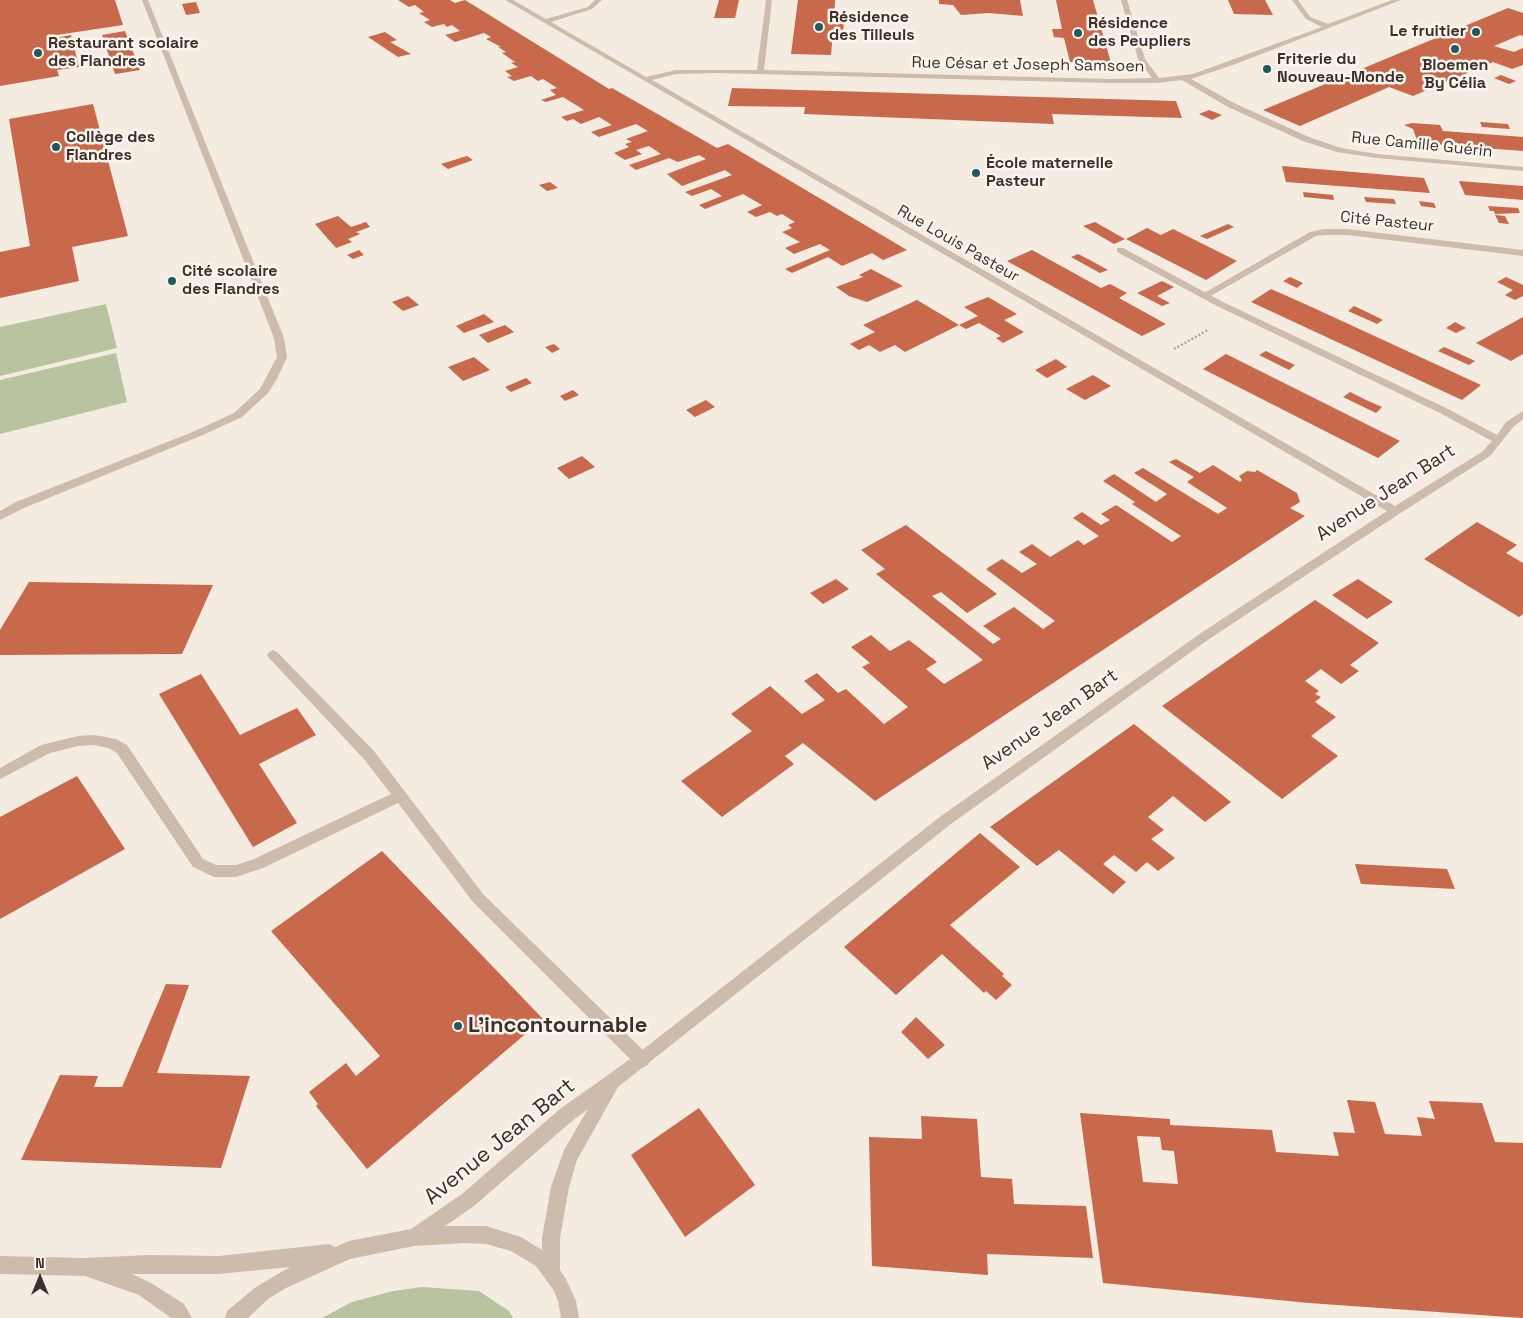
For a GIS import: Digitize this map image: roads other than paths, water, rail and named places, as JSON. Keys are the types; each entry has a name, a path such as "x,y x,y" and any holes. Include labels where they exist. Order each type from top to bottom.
{"street":[{"path":"0,516 20,505 199,433 238,414 264,391 272,379 282,356 278,338 145,0"},
{"name":"Rue Louis Pasteur","path":"508,0 1395,511"},
{"path":"545,22 590,8 599,0"},
{"path":"760,72 769,0"},
{"path":"1124,0 1142,59 1158,81"},
{"path":"1295,0 1308,18 1328,27"},
{"name":"Rue César et Joseph Samsoen","path":"645,80 663,74 690,71 1158,81 1184,78 1231,64 1398,0"},
{"name":"Rue Camille Guérin","path":"1184,78 1231,105 1306,139 1340,150 1377,156 1523,169"},
{"name":"Cité Pasteur","path":"1204,296 1314,234 1324,232 1347,232 1523,253"},
{"path":"1120,250 1204,296 1444,411 1500,440"},
{"name":"Avenue Jean Bart","path":"414,1237 468,1200 566,1115 642,1060 946,820 1208,634 1395,511 1486,454 1500,440 1510,424 1523,414"},
{"path":"273,655 369,755 478,898 642,1060"},
{"path":"0,774 46,749 61,744 78,740 111,742 122,749 198,863 214,872 236,872 258,864 400,795"},
{"name":"Avenue Jean Bart","path":"551,1271 551,1238 560,1187 570,1156 613,1082"},
{"path":"0,1264 84,1267 149,1264 244,1264 349,1250 414,1237 465,1234 486,1235 515,1243 529,1250 542,1260 560,1284 567,1301 570,1318"},
{"path":"234,1318 262,1293 280,1282 312,1265 349,1250"},
{"path":"84,1267 130,1282 176,1311 183,1318"}],"place":[{"name":"Résidence des Tilleuls","path":"819,27"},
{"name":"Le fruitier","path":"1476,32"},
{"name":"Résidence des Peupliers","path":"1078,33"},
{"name":"Bloemen By Célia","path":"1455,49"},
{"name":"Restaurant scolaire des Flandres","path":"38,53"},
{"name":"Friterie du Nouveau-Monde","path":"1267,69"},
{"name":"Collège des Flandres","path":"56,147"},
{"name":"École maternelle Pasteur","path":"976,173"},
{"name":"Cité scolaire des Flandres","path":"172,281"},
{"name":"L'incontournable","path":"458,1026"}]}
